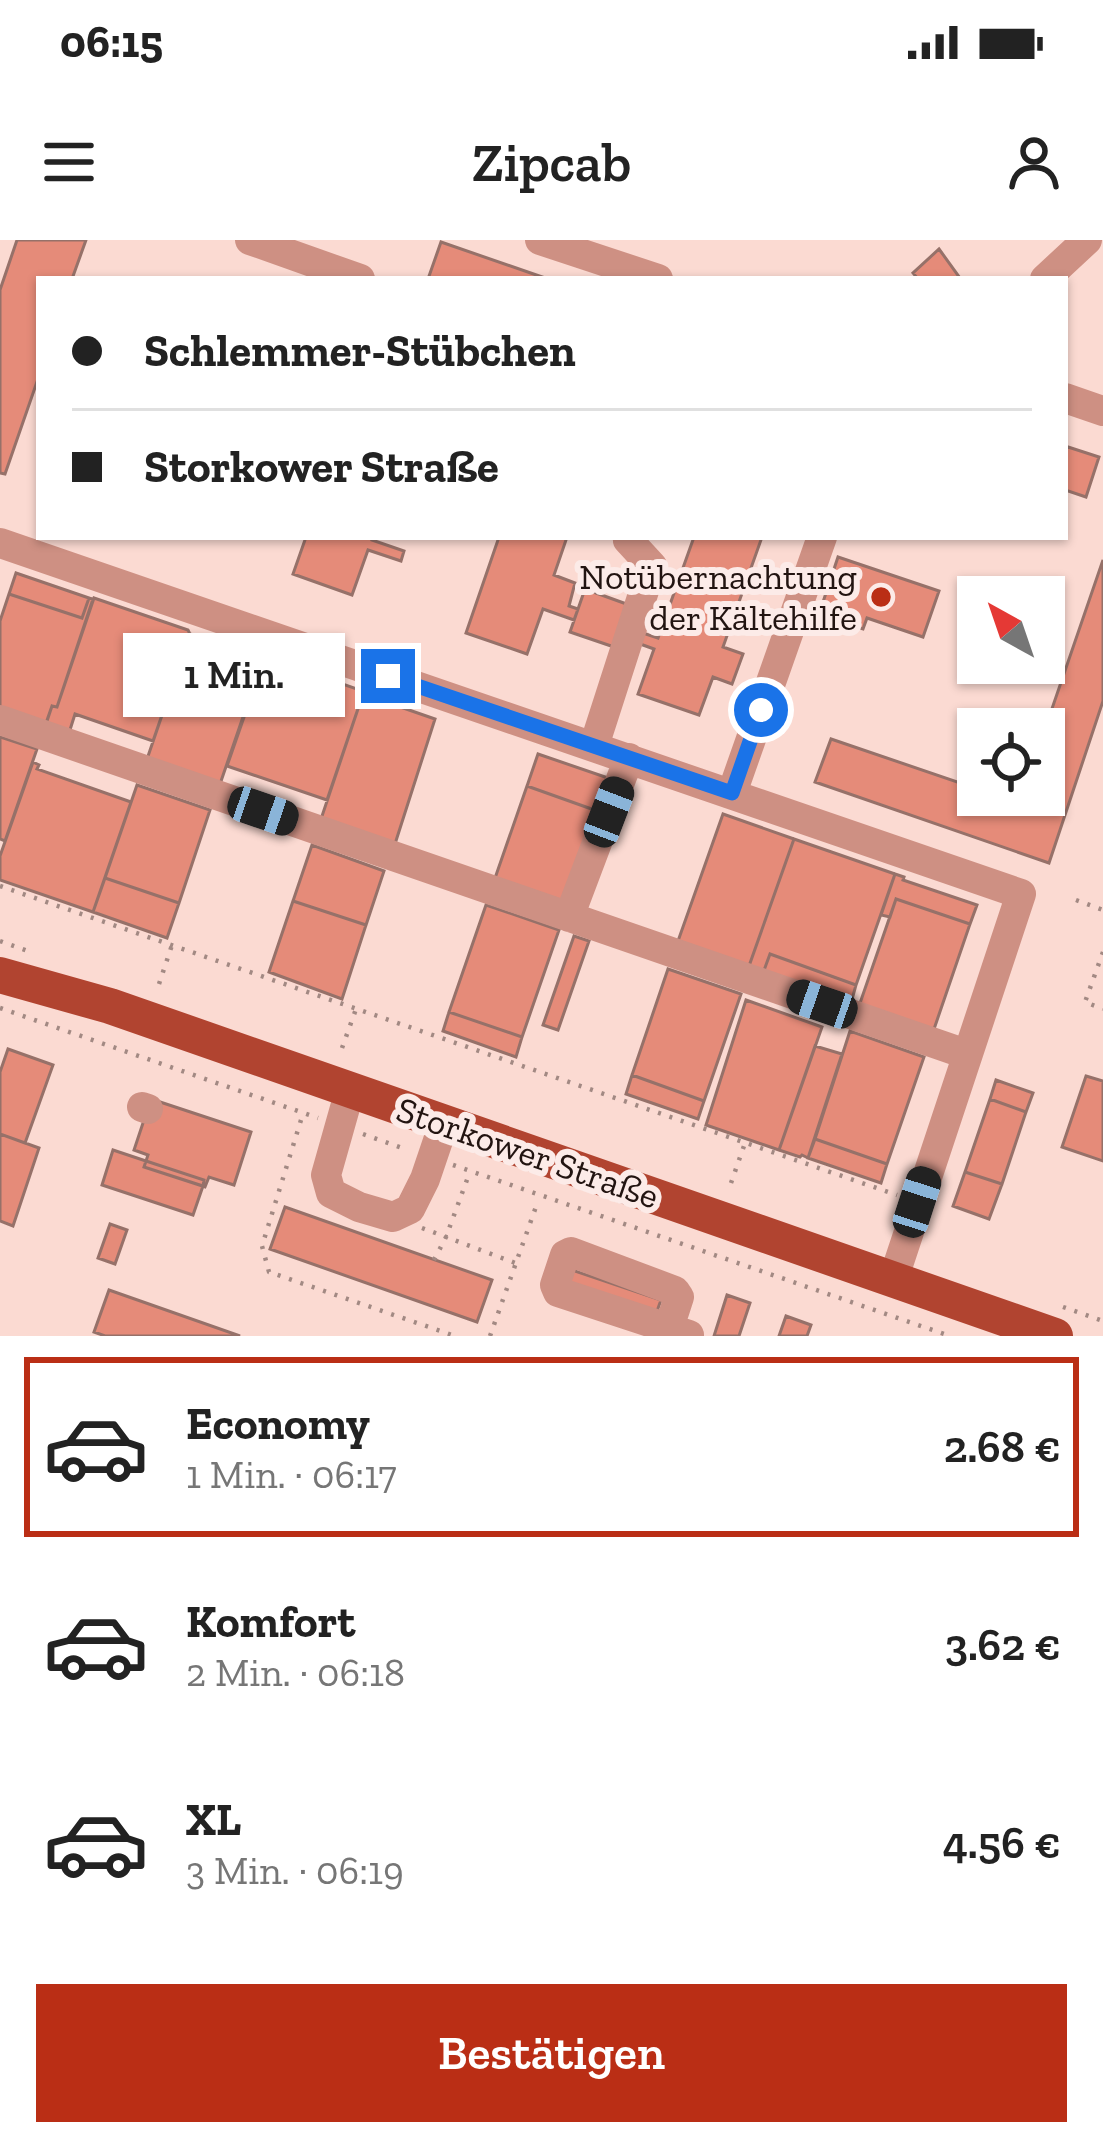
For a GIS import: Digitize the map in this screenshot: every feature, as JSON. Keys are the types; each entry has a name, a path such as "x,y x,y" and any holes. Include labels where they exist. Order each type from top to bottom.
{"main road":[{"name":"Storkower Straße","path":"0,975 110,1006 1055,1336"}],"street":[{"path":"250,240 352,276"},
{"path":"541,240 649,276"},
{"path":"1048,276 1087,240"},
{"path":"1068,399 1103,411"},
{"path":"594,746 652,566 628,540"},
{"path":"732,793 821,540"},
{"path":"0,543 1022,894 893,1280"},
{"path":"0,720 967,1054"},
{"path":"569,916 629,758"},
{"path":"350,1090 326,1175 331,1193 359,1207 393,1217 410,1209 444,1123"}],"path":[{"path":"0,886 917,1202"},
{"path":"1076,901 1103,910"},
{"path":"159,984 172,945"},
{"path":"1103,952 1085,1002 1103,1009"},
{"path":"0,1008 327,1121"},
{"path":"342,1048 356,1009"},
{"path":"301,1120 262,1246 269,1272 455,1336"},
{"path":"349,1129 421,1154"},
{"path":"731,1183 746,1143"},
{"path":"443,1162 950,1336"},
{"path":"434,1260 468,1177"},
{"path":"490,1336 538,1201"},
{"path":"393,1217 518,1264"}],"building":[{"path":"17,240 86,240 73,276 36,276 36,385 5,474 0,473 0,290"},
{"path":"441,242 539,276 429,276"},
{"path":"939,249 959,276 916,276 913,273"},
{"path":"1068,447 1099,457 1086,497 1068,491"},
{"path":"305,540 372,540 404,551 401,561 368,550 352,595 293,574"},
{"path":"498,540 566,540 554,575 575,583 569,606 578,609 574,620 543,609 527,654 466,633"},
{"path":"693,540 761,540 723,647 743,654 732,684 713,677 699,715 638,694 654,649 621,637 625,627 658,638"},
{"name":"Notübernachtung der Kältehilfe","path":"838,557 939,591 923,637 867,618 863,629 852,626 856,613 823,602"},
{"path":"1103,560 1103,701 1065,815 1065,708 1052,708 1060,684 1065,684 1065,671"},
{"path":"16,573 89,598 82,618 9,594"},
{"path":"585,589 632,606 617,648 570,632"},
{"path":"9,594 82,618 89,598 93,599 57,707 52,706 45,726 0,710 0,621"},
{"path":"94,598 190,634 153,741 75,714 69,733 46,724 52,706 57,707"},
{"path":"190,634 263,659 256,679 183,654"},
{"path":"183,654 256,679 219,787 146,762"},
{"path":"265,657 363,694 327,800 227,766"},
{"path":"363,694 435,719 394,847 320,822"},
{"path":"0,737 37,749 5,841 0,839"},
{"path":"831,739 957,782 957,816 1065,816 1049,863 815,782"},
{"path":"538,754 611,779 600,812 527,786"},
{"path":"33,762 39,765 37,769 131,802 93,912 0,880 0,856"},
{"path":"137,785 210,810 179,903 105,878"},
{"path":"527,786 600,812 569,906 494,881"},
{"path":"723,814 794,839 749,966 678,941"},
{"path":"794,839 895,874 856,985 770,954 763,973 749,966"},
{"path":"312,845 384,871 366,925 293,901"},
{"path":"895,874 977,905 970,924 896,899 890,917 881,915"},
{"path":"105,878 179,903 167,938 93,912"},
{"path":"896,899 970,924 933,1032 859,1006"},
{"path":"293,901 366,925 342,999 269,972"},
{"path":"486,905 559,930 522,1037 449,1012"},
{"path":"574,936 589,941 558,1030 543,1025"},
{"path":"770,954 856,985 851,1003 763,973"},
{"path":"668,969 741,994 704,1101 632,1075"},
{"path":"746,1000 822,1027 779,1150 706,1125"},
{"path":"449,1012 522,1037 516,1057 443,1031"},
{"path":"850,1031 924,1057 887,1164 815,1139"},
{"path":"815,1046 842,1054 808,1158 779,1150"},
{"path":"8,1049 53,1065 25,1143 0,1134 0,1072"},
{"path":"632,1075 704,1101 698,1119 626,1094"},
{"path":"1086,1076 1103,1081 1103,1161 1062,1147"},
{"path":"996,1080 1033,1093 1026,1112 990,1099"},
{"path":"151,1099 251,1132 234,1185 209,1177 205,1187 144,1167 148,1155 134,1150"},
{"path":"990,1099 1026,1112 1002,1184 965,1172"},
{"path":"0,1134 39,1148 13,1226 0,1221"},
{"path":"815,1139 887,1164 881,1183 808,1158"},
{"path":"113,1150 146,1161 144,1167 203,1186 193,1215 102,1185"},
{"path":"146,1161 204,1180 203,1186 144,1167"},
{"path":"965,1172 1002,1184 989,1219 953,1206"},
{"path":"285,1207 492,1280 477,1322 270,1249"},
{"path":"110,1224 127,1230 115,1264 98,1258"},
{"path":"566,1268 661,1300 656,1314 562,1282"},
{"path":"109,1290 240,1336 105,1336 94,1332"},
{"path":"727,1295 750,1303 739,1336 714,1336"},
{"path":"786,1316 811,1325 807,1336 779,1336"}],"place":[{"name":"Notübernachtung der Kältehilfe","path":"881,597"}],"route":[{"path":"388,676 732,793 761,710"}]}
